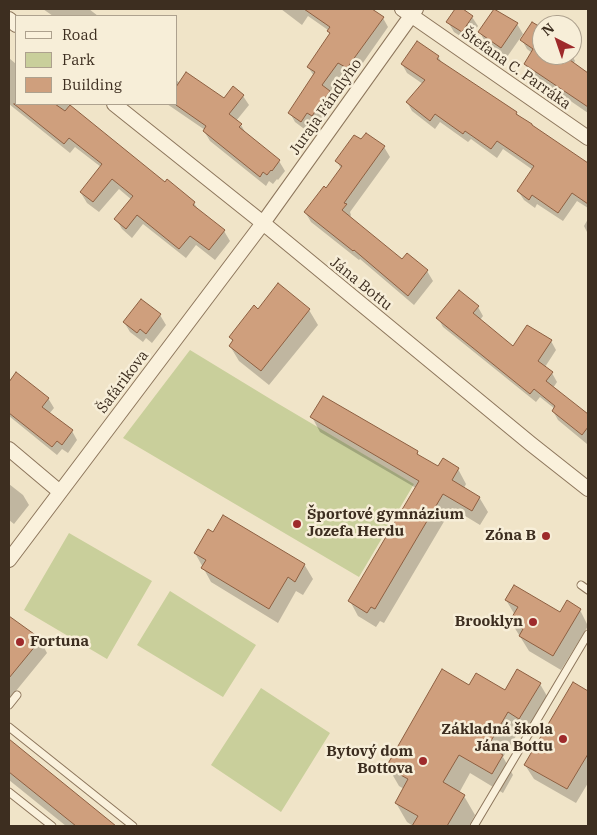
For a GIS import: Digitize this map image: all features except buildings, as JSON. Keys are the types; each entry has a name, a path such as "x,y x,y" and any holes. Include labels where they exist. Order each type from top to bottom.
{"street":[{"name":"Štefana C. Parráka","path":"410,11 588,138"},
{"name":"Juraja Fándlyho","path":"263,223 410,11"},
{"name":"Jána Bottu","path":"115,105 263,223 588,489"},
{"name":"Šafárikova","path":"9,560 263,223"},
{"path":"9,448 60,492"}],"lane":[{"path":"581,586 588,590"},
{"path":"474,826 588,634"},
{"path":"9,705 17,695"},
{"path":"9,727 134,826"},
{"path":"10,796 52,826"}],"green space":[{"path":"190,350 414,484 359,577 123,438"},
{"path":"69,533 152,581 107,659 24,610"},
{"path":"170,591 256,645 223,697 137,645"},
{"path":"261,688 330,733 281,812 211,765"}],"place":[{"name":"Športové gymnázium Jozefa Herdu","path":"297,524"},
{"name":"Zóna B","path":"546,536"},
{"name":"Brooklyn","path":"533,622"},
{"name":"Fortuna","path":"20,642"},
{"name":"Základná škola Jána Bottu","path":"563,739"},
{"name":"Bytový dom Bottova","path":"423,761"}]}
